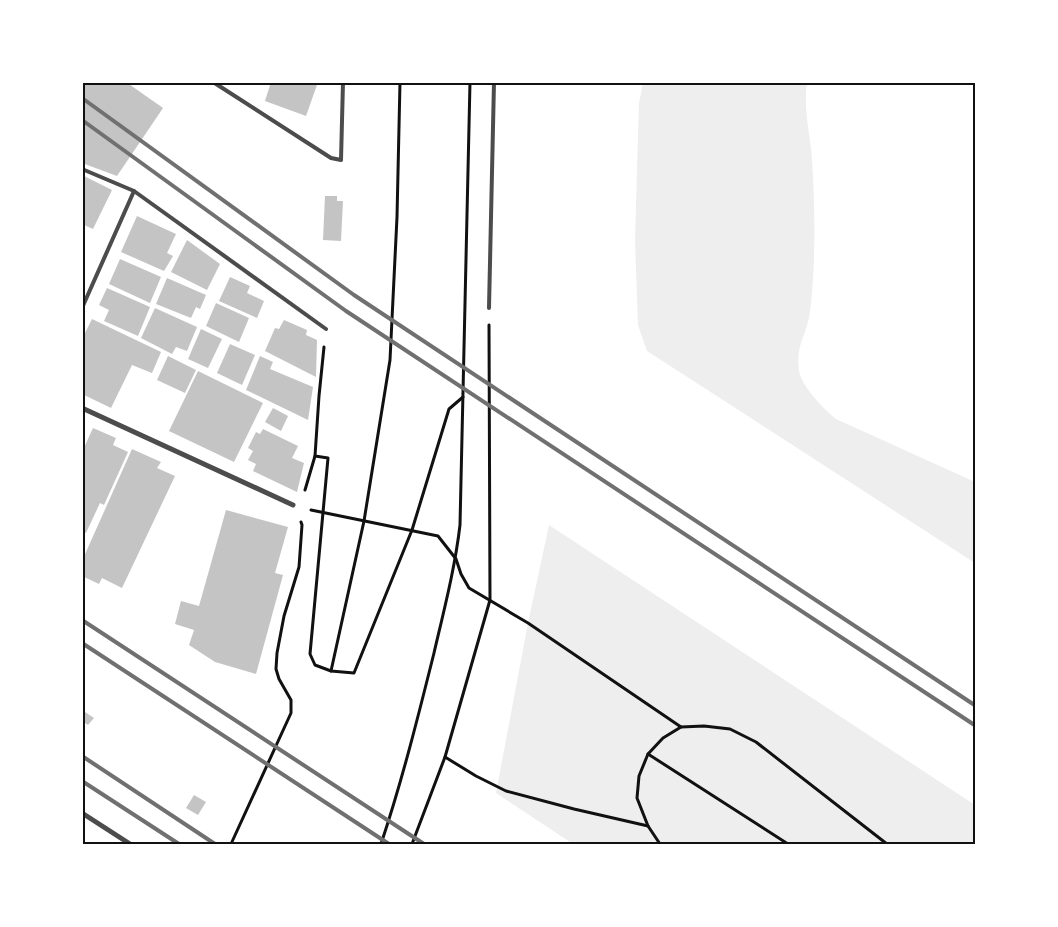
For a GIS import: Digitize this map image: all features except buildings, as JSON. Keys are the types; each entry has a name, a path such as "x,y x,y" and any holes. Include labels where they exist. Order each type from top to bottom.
{"street":[{"path":"82,408 293,505"},
{"path":"82,813 130,844"}],"lane":[{"path":"212,82 331,158 340,160 343,82"},
{"path":"489,308 494,82"},
{"path":"82,169 134,191 326,329"},
{"path":"82,308 134,191"}],"path":[{"path":"331,671 364,521 390,360 400,82"},
{"path":"381,844 414,737 456,559 460,525 470,82"},
{"path":"412,844 445,757 490,600 489,308"},
{"path":"293,505 302,508 315,456 326,329"},
{"path":"315,456 328,458 310,654 315,665 331,671 354,673 412,530 449,409 463,396"},
{"path":"231,844 291,713 291,700 279,679 276,669 284,616 299,567 302,525 293,505"},
{"path":"315,511 438,536 456,559 461,574 469,588 528,624 681,727"},
{"path":"660,844 648,826 637,798 639,776 648,754 663,738 681,727 704,726 730,729 756,742 887,844"},
{"path":"648,754 788,844"},
{"path":"445,757 476,776 506,791 574,810 648,826"}],"shaded area":[{"path":"643,83 807,83 806,111 813,178 814,255 809,320 800,347 798,362 801,377 814,397 836,419 975,482 975,563 647,351 638,325 635,240 639,103"},
{"path":"549,525 975,805 975,844 573,844 496,793 528,623"}],"railway":[{"path":"82,98 354,295 976,706"},
{"path":"82,120 346,311 976,726"},
{"path":"82,620 424,844"},
{"path":"82,643 389,844"},
{"path":"82,756 215,844"},
{"path":"82,781 179,844"}]}
